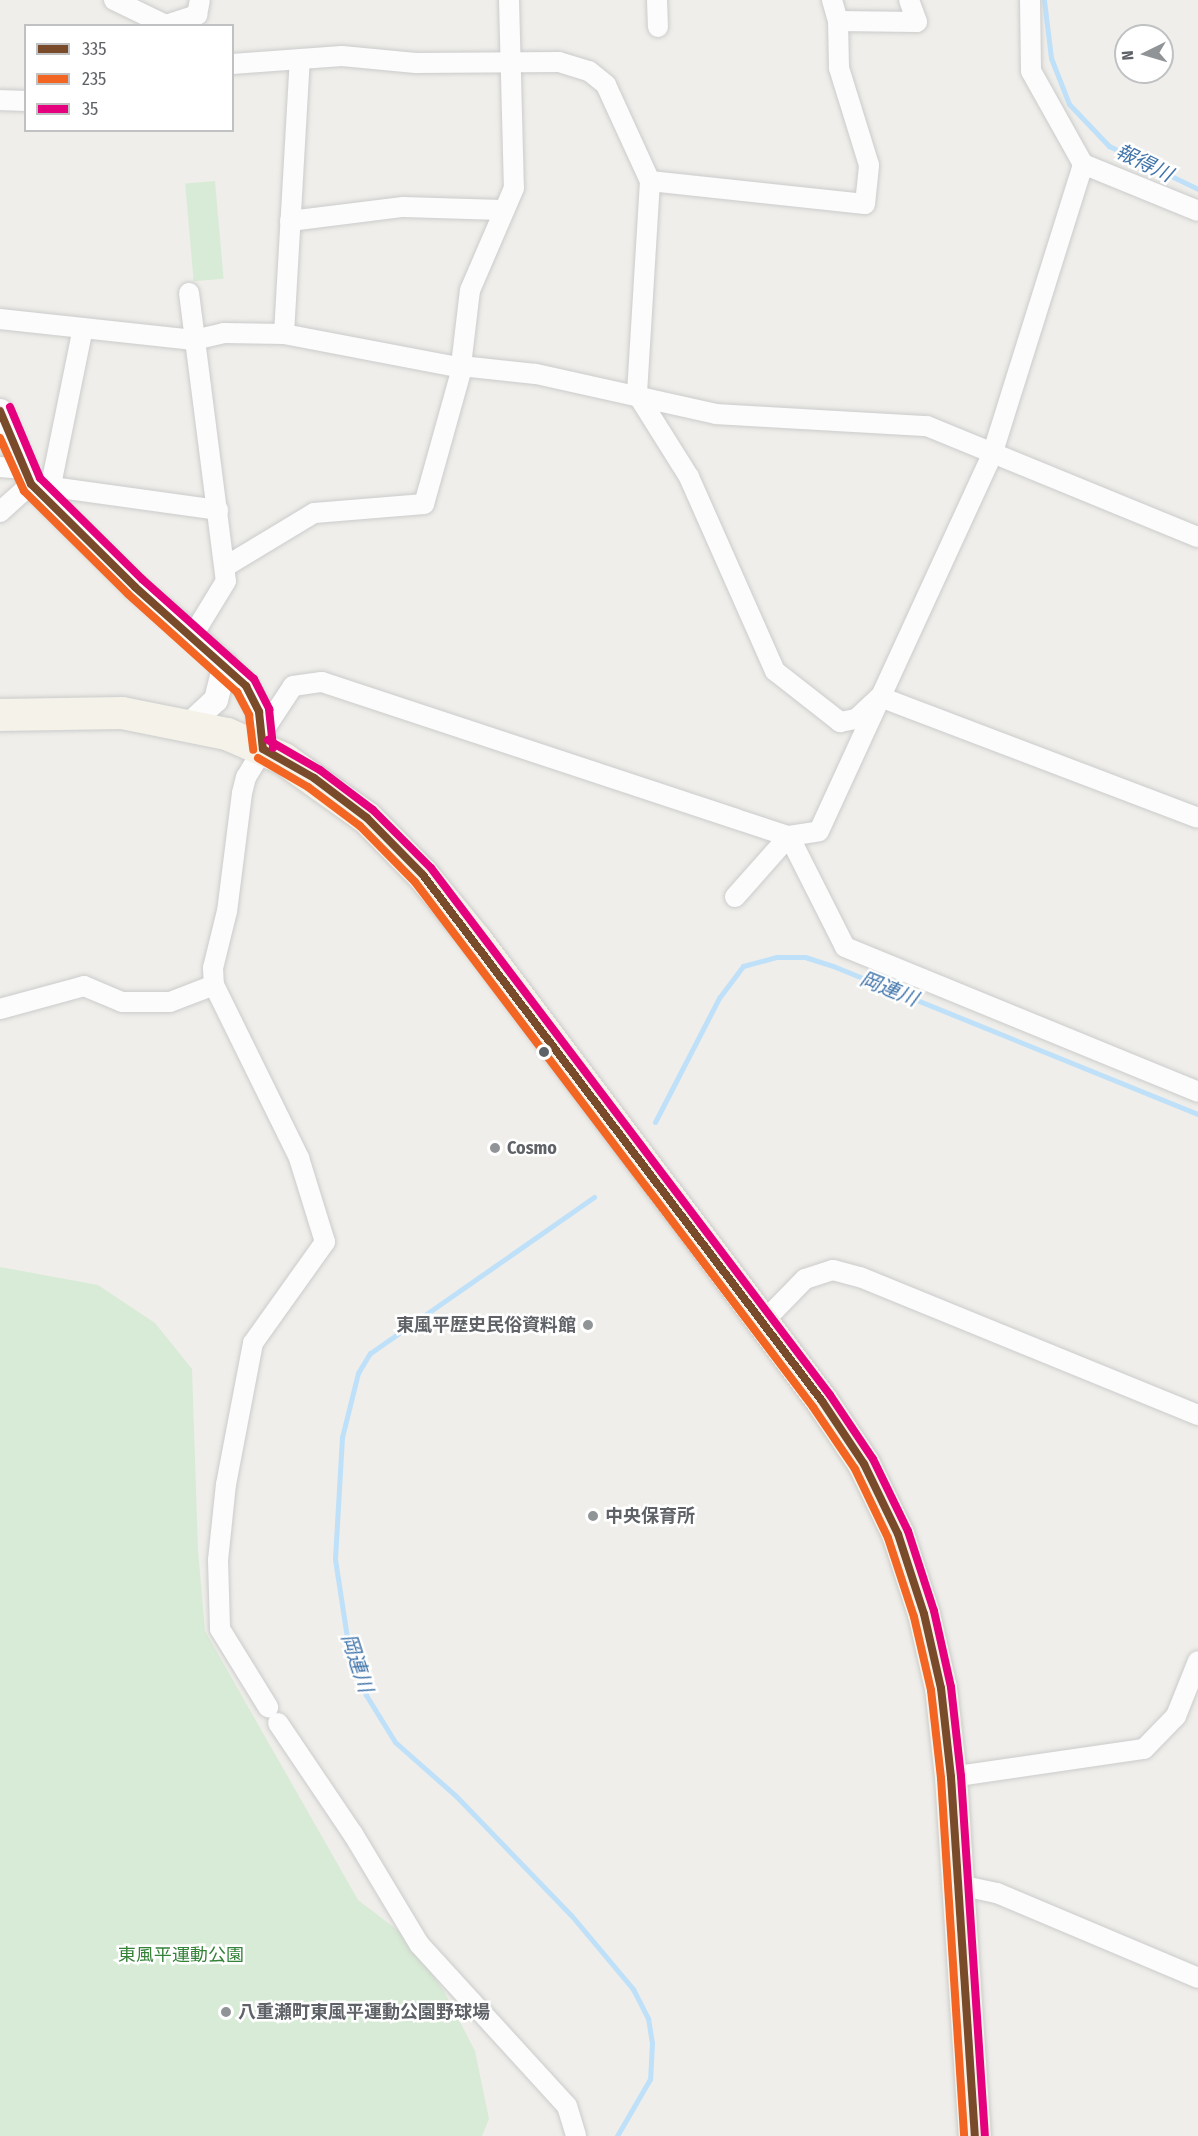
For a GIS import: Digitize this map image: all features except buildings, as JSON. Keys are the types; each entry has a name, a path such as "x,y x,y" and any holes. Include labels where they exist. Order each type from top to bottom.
{"main road":[{"path":"0,715 122,713 190,724 262,741 367,818 423,875 476,940 763,1322 864,1464 898,1534 924,1614 941,1688 951,1777 975,2136"}],"street":[{"path":"114,0 136,5 164,24"},
{"path":"169,24 197,15 200,0"},
{"path":"509,0 513,63 514,188 502,210 470,290 461,366 536,374 637,394 716,414 927,426 992,455 1198,537"},
{"path":"657,0 658,27"},
{"path":"650,181 865,204 869,165 839,68 838,21 832,0"},
{"path":"838,21 917,22 909,0"},
{"path":"1030,0 1032,71 1083,164 1198,211"},
{"path":"234,64 342,56 416,63 560,62 589,71 606,85 650,181 637,394 689,477 775,671 840,722 856,719 880,697"},
{"path":"284,334 300,59"},
{"path":"0,100 24,101"},
{"path":"576,2136 567,2106 419,1944 353,1834 273,1715 219,1629 218,1560 226,1484 253,1343 325,1242 295,1147 214,985 213,968 227,911 246,777 262,741 293,686 322,682 789,836 819,831 992,455 1083,164"},
{"path":"290,221 403,207 502,210"},
{"path":"189,292 226,566 226,581 194,635"},
{"path":"0,319 194,340 224,333 284,334 462,368 424,504 314,513 226,566"},
{"path":"0,512 26,476 83,328"},
{"path":"0,411 26,476 127,580 194,635 225,664 255,700 262,741"},
{"path":"26,476 218,510"},
{"path":"190,724 216,700 225,664"},
{"path":"880,697 1198,818"},
{"path":"735,897 789,836"},
{"path":"789,836 845,947 1198,1092"},
{"path":"0,1009 84,986 122,1002 170,1002 214,985"},
{"path":"763,1322 805,1279 833,1270 860,1277 1198,1415"},
{"path":"951,1777 1143,1749 1190,1704 1198,1661"},
{"path":"959,1885 997,1893 1198,1978"}],"green space":[{"path":"215,181 224,279 194,281 185,184"},
{"name":"東風平運動公園","path":"0,1267 98,1285 155,1323 192,1369 198,1550 205,1631 358,1900 404,1935 444,1991 475,2051 489,2119 482,2136 0,2136"}],"waterway":[{"name":"報得川","path":"1044,0 1051,58 1069,104 1109,146 1198,189"},
{"name":"岡連川","path":"655,1122 719,998 743,966 777,957 805,957 833,966 1198,1114"},
{"name":"岡連川","path":"594,1197 370,1353 358,1373 342,1437 335,1559 348,1644 366,1695 395,1742 456,1796 571,1915 633,1989 648,2018 652,2043 650,2079 617,2136"}],"transit line":[{"name":"35","path":"10,407 40,478 142,579 254,679 269,709 273,748"},
{"name":"335","path":"0,411 31,484 135,587 246,686 259,712 263,749"},
{"name":"235","path":"0,438 24,491 128,594 237,692 249,715 253,750"},
{"name":"35","path":"268,740 320,770 373,810 431,868 830,1395 873,1459 908,1531 934,1611 951,1687 961,1776 985,2135"},
{"name":"335","path":"263,749 314,778 367,818 423,875 822,1401 864,1464 898,1534 924,1614 941,1688 951,1777 975,2136"},
{"name":"235","path":"258,758 308,787 360,826 415,882 813,1407 855,1469 888,1538 914,1617 931,1690 941,1778 964,2136"}],"place":[{"name":"Cosmo","path":"495,1148"},
{"name":"東風平歴史民俗資料館","path":"588,1325"},
{"name":"中央保育所","path":"593,1516"},
{"name":"八重瀬町東風平運動公園野球場","path":"226,2012"}]}
